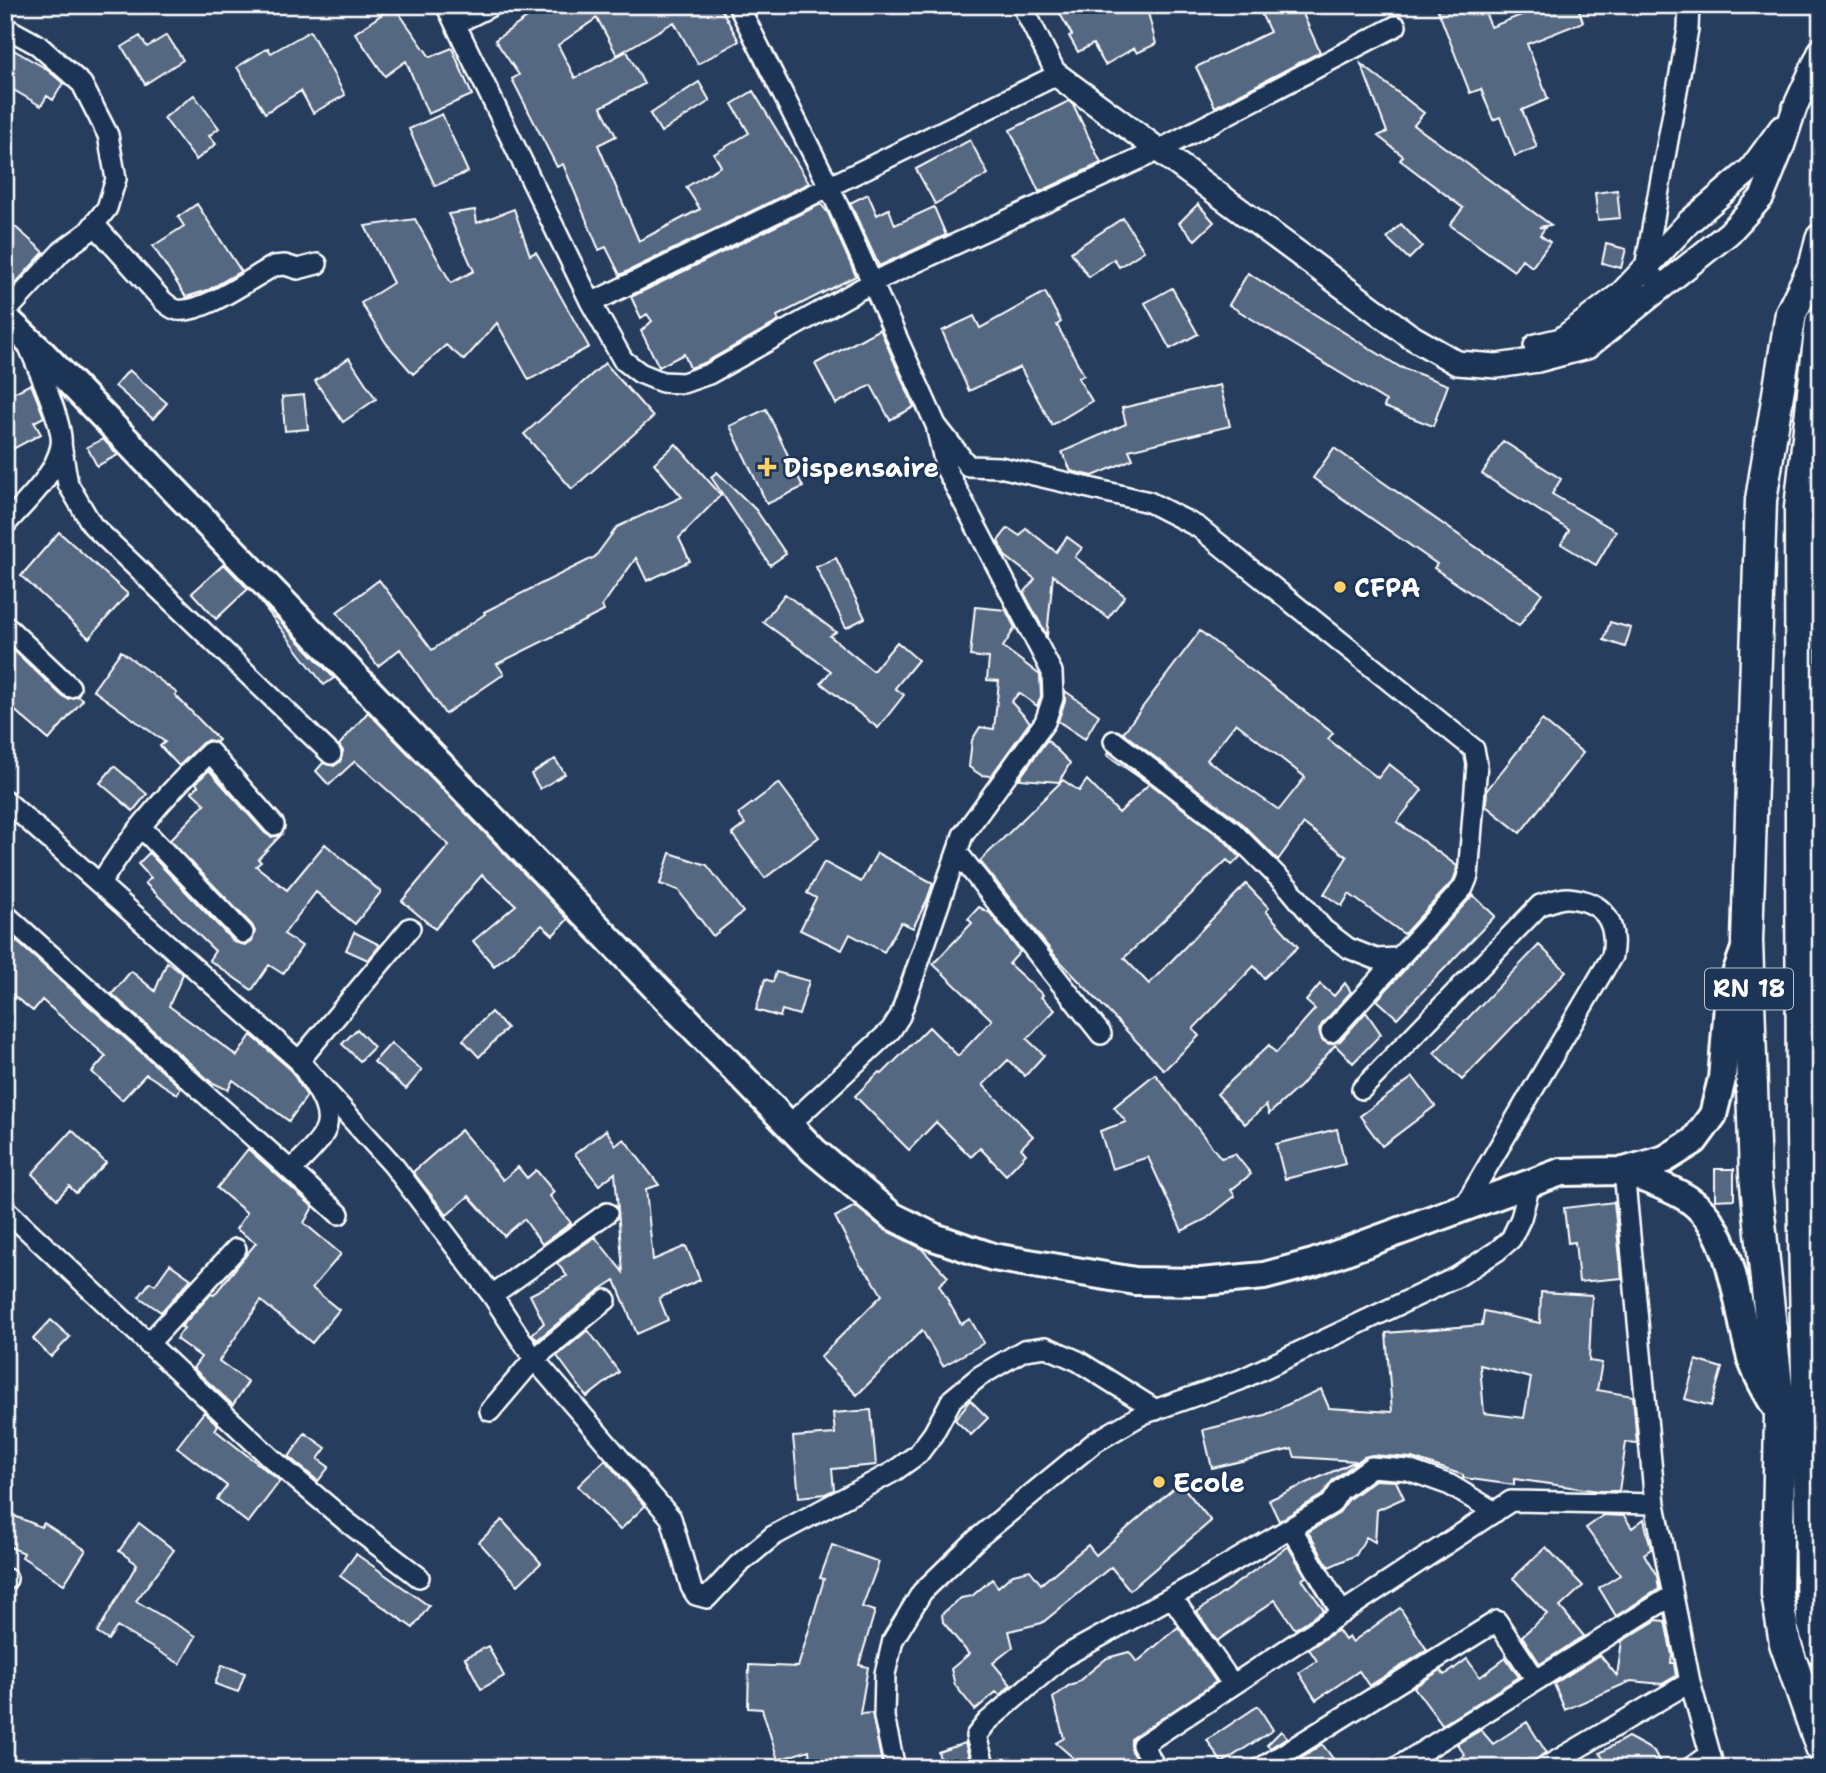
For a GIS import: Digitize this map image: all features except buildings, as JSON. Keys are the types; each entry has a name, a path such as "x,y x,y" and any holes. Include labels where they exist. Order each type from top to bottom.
{"main road":[{"name":"RN 18","path":"1818,252 1821,306"},
{"name":"RN 18","path":"1818,252 1791,313 1761,500 1747,941 1755,1175 1794,1413 1812,1620 1821,1650"},
{"path":"12,322 814,1151 892,1216 934,1237 993,1257 1135,1281 1201,1282 1264,1276 1313,1263 1561,1172 1623,1171 1665,1158 1694,1141 1713,1115 1723,1079 1728,993 1747,941"},
{"name":"RN 18","path":"1821,323 1800,508 1811,808 1811,1142 1794,1413 1777,1594 1785,1643 1816,1723 1821,1747"},
{"path":"1623,1171 1689,1199 1716,1228 1731,1273 1752,1359 1764,1388 1794,1413"}],"street":[{"path":"446,5 591,303 623,360 640,373 662,382 683,383 709,374 873,282 1157,151 1396,26"},
{"path":"455,24 494,5"},
{"path":"738,5 829,186 873,282 936,425 946,469 1052,672 1053,698 1045,722 962,835 891,1030 789,1125"},
{"path":"1022,5 1058,75 1157,151 1410,336 1457,363 1497,366 1538,360 1587,347 1729,233 1762,197 1783,147 1795,107 1821,50"},
{"path":"1645,268 1688,29 1689,5"},
{"path":"5,27 38,45 82,84 108,135 116,179 107,208 88,232 62,251 12,322 53,405 68,484 92,525 331,754"},
{"path":"591,303 1058,75"},
{"path":"1410,336 1466,354 1517,351 1561,340 1621,294 1689,222 1751,169 1795,107"},
{"path":"94,224 163,301 174,309 185,310 204,305 274,266 285,265 298,269 317,264"},
{"path":"1645,268 1663,286"},
{"path":"936,425 968,466 1000,467 1149,502 1198,527 1474,748 1477,764 1468,876 1463,888 1331,1032"},
{"path":"5,525 47,477 61,444"},
{"path":"5,625 70,687"},
{"path":"1114,741 1231,831 1289,888 1323,929 1348,948 1376,959 1399,958"},
{"path":"100,884 123,847 184,777 210,752 274,825"},
{"path":"5,800 299,1061 393,1165 492,1295 534,1359 671,1518 691,1587 696,1595 708,1598 738,1565 773,1536 893,1472 918,1454 933,1434 952,1399 980,1376 1024,1350 1046,1347 1078,1361 1156,1410"},
{"path":"141,827 243,933"},
{"path":"957,852 1101,1034"},
{"path":"1362,1089 1540,905 1566,898 1591,905 1611,919 1615,937 1612,956 1463,1208"},
{"path":"5,914 339,1214"},
{"path":"299,1061 410,928"},
{"path":"290,1171 325,1132 327,1119 325,1104 299,1061"},
{"path":"1623,1171 1655,1504 1690,1682 1712,1761 1690,1768"},
{"path":"895,1768 884,1717 885,1674 893,1640 922,1592 978,1538 1095,1442 1143,1414 1240,1380 1457,1277 1511,1239 1521,1218 1530,1184"},
{"path":"5,1209 271,1458 347,1522 419,1577"},
{"path":"492,1295 607,1213"},
{"path":"148,1344 236,1249"},
{"path":"490,1411 534,1359 606,1300"},
{"path":"985,1768 976,1736 987,1722 1063,1657 1331,1504 1340,1490 1371,1467 1408,1470 1450,1485 1495,1512"},
{"path":"1156,1768 1142,1745 1511,1501 1655,1504"},
{"path":"1291,1528 1342,1613"},
{"path":"1396,1768 1673,1595"},
{"path":"1172,1597 1233,1685"},
{"path":"1261,1768 1497,1621 1536,1680"},
{"path":"1544,1768 1690,1682"}],"place":[{"name":"Dispensaire","path":"767,467"},
{"name":"CFPA","path":"1340,587"},
{"name":"Ecole","path":"1159,1482"}]}
